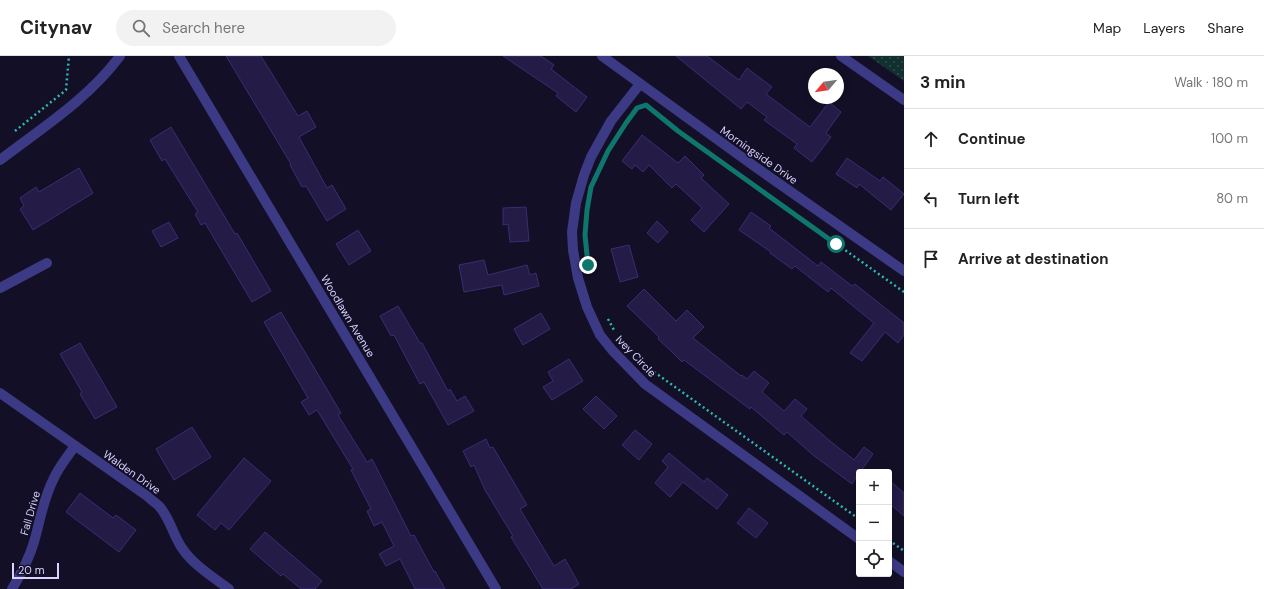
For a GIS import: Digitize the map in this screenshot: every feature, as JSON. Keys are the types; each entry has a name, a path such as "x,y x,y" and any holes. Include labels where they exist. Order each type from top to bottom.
{"street":[{"path":"0,160 69,109 91,89 112,67 120,56"},
{"name":"Woodlawn Avenue","path":"179,56 496,589"},
{"name":"Morningside Drive","path":"602,56 754,166 904,271"},
{"path":"841,56 904,100"},
{"name":"Ivey Circle","path":"640,84 611,121 591,157 576,203 572,232 573,250 578,278 587,307 600,335 612,350 645,384 856,537"},
{"path":"0,288 47,263"},
{"name":"Walden Drive","path":"0,393 147,496 160,507 167,517 182,547 189,556 210,575 229,589"},
{"name":"Fall Drive","path":"12,589 27,563 45,499 53,479 75,446"},
{"path":"892,563 904,572"}],"path":[{"path":"10,135 66,90 69,56"},
{"path":"637,108 646,105 678,131 904,292"},
{"path":"606,313 615,331"},
{"path":"647,366 856,517"},
{"path":"890,541 904,551"}],"green space":[{"path":"868,56 904,56 904,81"}],"building":[{"path":"226,56 261,56 298,116 307,111 316,127 299,137 327,188 332,185 346,209 327,221 306,186 302,187 290,165 291,164"},
{"path":"503,56 541,56 554,65 551,69 587,97 576,112 556,96 558,93"},
{"path":"676,56 707,56 739,80 747,68 772,87 766,94 810,127 827,104 831,104 841,112 826,133 831,137 812,162 794,148 797,144 764,120 767,117 747,102 741,109"},
{"path":"171,127 271,291 252,302 205,223 201,225 195,214 198,212 165,159 162,161 150,140"},
{"path":"642,135 678,163 685,156 704,175 701,178 729,204 704,232 691,220 702,208 676,184 672,188 649,165 643,172 635,165 632,169 622,161"},
{"path":"847,158 880,181 883,177 904,194 891,210 859,184 857,188 836,174"},
{"path":"79,168 93,193 33,230 20,209 24,206 20,198 36,187 39,192"},
{"path":"526,207 529,241 510,242 508,224 503,225 503,208"},
{"path":"751,212 771,226 769,228 818,266 821,262 852,286 855,284 904,323 904,335 898,343 885,332 862,361 850,353 874,323 831,288 828,292 795,266 792,269 770,253 771,252 739,230"},
{"path":"657,221 668,232 658,243 647,233"},
{"path":"169,222 178,238 161,247 152,231"},
{"path":"358,230 371,251 349,265 336,244"},
{"path":"629,245 638,277 620,282 611,249"},
{"path":"484,260 488,275 527,265 530,275 536,273 539,286 504,295 502,285 464,292 459,265"},
{"path":"644,289 676,321 687,310 704,327 693,338 741,376 742,375 747,379 754,371 769,383 762,392 784,411 795,399 807,409 801,416 854,460 864,447 873,454 862,469 856,469 856,477 852,484 813,455 787,432 784,435 751,407 750,409 684,360 682,362 627,306"},
{"path":"398,306 420,343 422,343 448,391 450,389 457,401 465,396 474,411 448,425 424,382 420,384 394,335 391,336 380,316"},
{"path":"281,312 341,413 338,415 367,462 372,459 411,536 414,535 445,589 415,589 400,559 386,566 379,554 394,546 382,522 374,526 367,511 371,509 351,470 353,469 317,410 309,415 301,402 308,398 264,322"},
{"path":"541,313 550,329 523,345 514,329"},
{"path":"80,343 117,407 95,419 80,394 82,392 60,354"},
{"path":"569,359 583,381 552,400 543,387 553,381 548,372"},
{"path":"596,396 617,416 604,429 583,409"},
{"path":"192,427 211,457 174,480 156,449"},
{"path":"635,430 652,444 639,460 622,445"},
{"path":"486,439 490,448 493,447 527,505 520,509 554,566 565,559 579,584 571,589 543,589 511,537 513,536 485,490 474,465 471,467 463,451"},
{"path":"669,453 704,482 707,478 728,495 717,509 683,482 670,497 655,483 668,467 662,461"},
{"path":"244,458 271,481 229,530 221,523 215,530 197,515"},
{"path":"892,483 904,493 904,516 892,506"},
{"path":"80,493 113,518 116,515 136,530 119,552 66,512"},
{"path":"749,508 768,523 756,538 737,523"},
{"path":"265,532 322,581 315,589 301,589 283,574 281,576 250,549"}],"route":[{"path":"588,265 585,235 591,187 608,151 626,123 637,108 646,105 678,131 836,244"}]}
